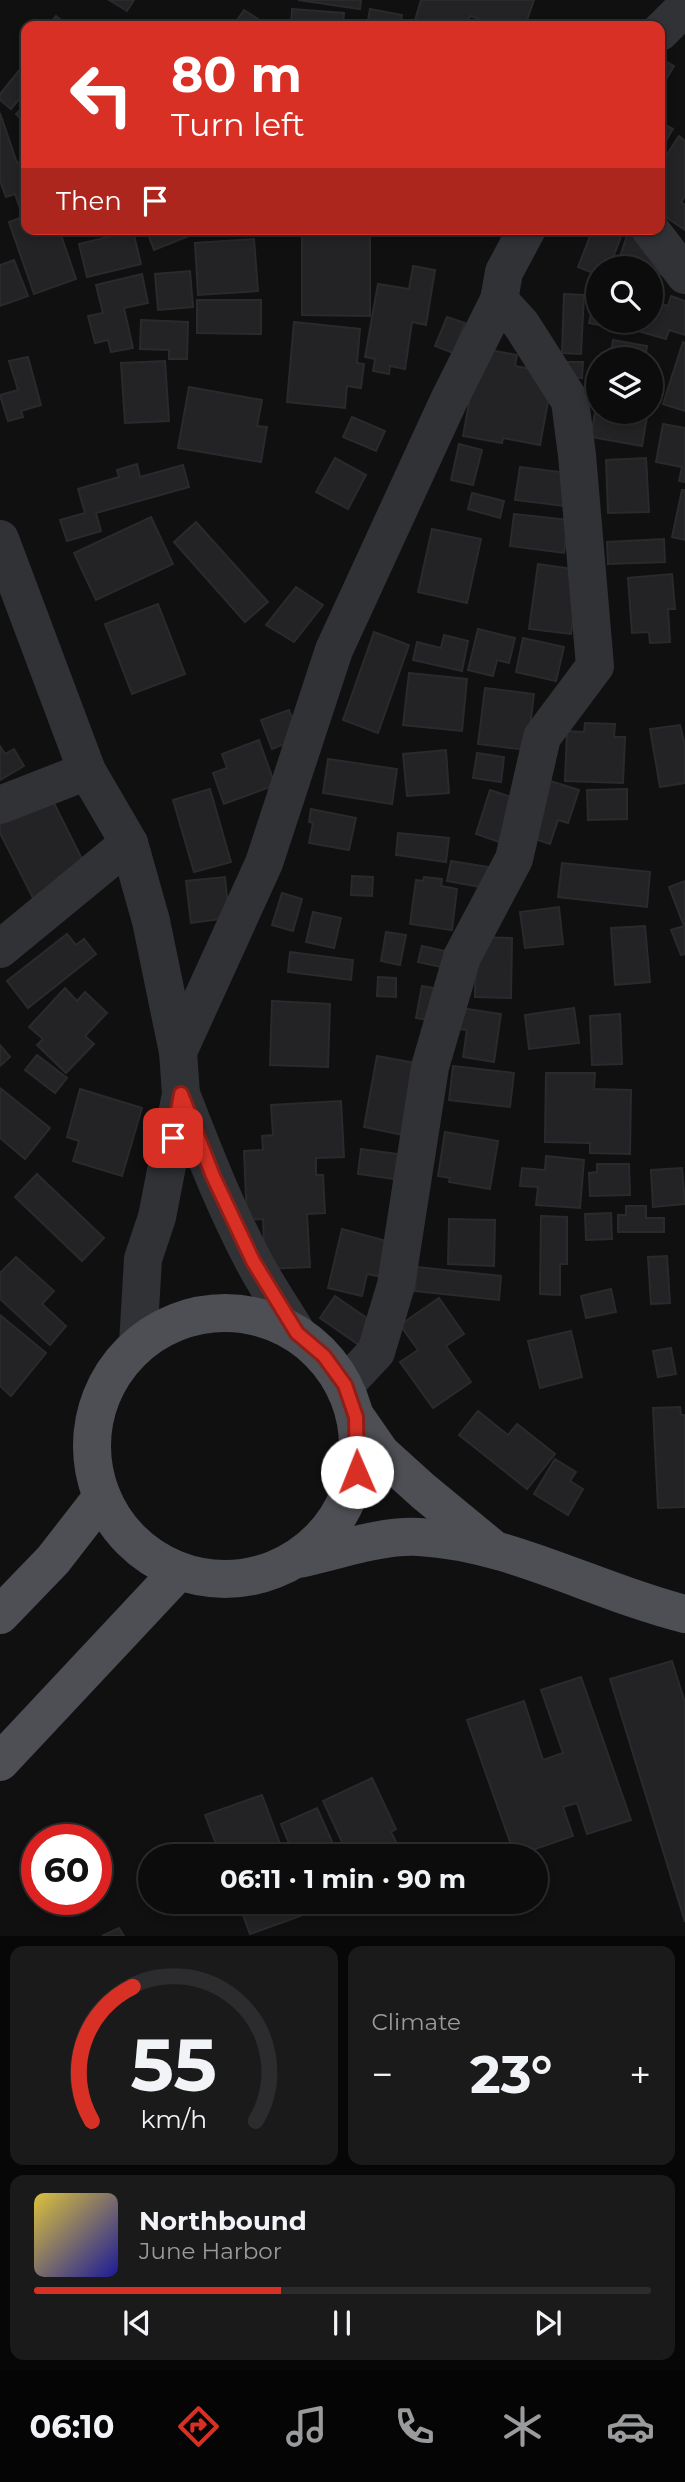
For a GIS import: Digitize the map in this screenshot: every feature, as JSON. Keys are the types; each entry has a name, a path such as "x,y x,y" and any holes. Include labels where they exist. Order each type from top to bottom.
{"main road":[{"path":"493,1549 423,1492 380,1452 324,1356 297,1333 257,1316 215,1313 174,1322 138,1344 111,1376 95,1414 92,1456 102,1497 120,1528 147,1554 179,1571 219,1579 259,1575 296,1560 377,1541 418,1537 493,1549 652,1606 685,1614"},
{"path":"296,1560 336,1522 357,1472 351,1401"},
{"path":"0,1615 53,1560 102,1497"},
{"path":"0,1762 179,1571"}],"street":[{"path":"665,27 685,7"},
{"path":"178,1052 264,863 334,650 449,400 499,300 504,272 524,235"},
{"path":"655,235 685,275"},
{"path":"351,1401 376,1352 396,1285 430,1068 462,957 514,859 541,737 595,666 570,401 522,324 499,300"},
{"path":"0,539 87,771 129,843 151,921 178,1052 181,1094 157,1217 144,1259 138,1344"},
{"path":"0,805 87,771"},
{"path":"0,949 129,843"},
{"path":"181,1094 213,1176 253,1261 297,1333"}],"building":[{"path":"109,0 134,0 127,11"},
{"path":"298,0 361,0 360,9"},
{"path":"421,0 534,0 527,20 530,21 486,21 470,16 468,21 415,20"},
{"path":"292,9 344,13 343,21 291,21"},
{"path":"370,9 402,15 401,21 368,21"},
{"path":"244,10 261,21 236,21"},
{"path":"665,61 674,66 665,81"},
{"path":"21,68 21,97 11,109 0,100 0,94"},
{"path":"0,113 17,163 21,162 21,211 15,194 6,197 0,181"},
{"path":"665,125 673,129 665,143"},
{"path":"679,136 685,141 685,196 681,202 685,205 685,230 665,216 665,157"},
{"path":"21,218 21,235 61,235 76,279 34,294 9,222"},
{"path":"116,235 134,235 141,264 87,277 79,244"},
{"path":"148,235 192,235 154,250"},
{"path":"302,235 370,235 370,316 302,315"},
{"path":"591,235 622,235 614,256 586,256 586,270 578,267"},
{"path":"627,235 644,235 658,240 665,260 663,266 663,256 620,256"},
{"path":"254,239 258,291 198,295 195,243"},
{"path":"14,260 28,296 0,306 0,265"},
{"path":"413,266 435,270 426,325 412,322 405,369 390,366 389,374 373,371 375,359 365,357 378,284 409,289"},
{"path":"190,271 193,307 158,310 155,274"},
{"path":"142,274 148,303 124,308 133,348 111,352 108,340 95,343 88,316 103,313 96,285"},
{"path":"564,294 584,295 581,354 562,353"},
{"path":"671,296 685,301 685,335 669,330 666,339 645,333 663,333 663,305 668,306"},
{"path":"197,300 261,300 261,334 197,333"},
{"path":"447,317 465,323 453,353 435,346"},
{"path":"141,320 188,322 187,359 169,359 169,350 140,349"},
{"path":"294,322 360,329 357,363 364,364 361,388 347,386 345,408 287,402"},
{"path":"613,340 647,346 647,347 612,347"},
{"path":"683,342 685,411 663,404"},
{"path":"479,348 517,355 515,366 542,371 552,380 540,445 503,438 502,443 463,436"},
{"path":"28,357 41,405 21,411 23,417 8,421 0,395 18,390 9,361"},
{"path":"165,361 169,421 125,423 121,363"},
{"path":"565,362 583,362 582,378 564,377"},
{"path":"189,387 262,400 257,426 267,427 261,462 178,448"},
{"path":"352,417 385,431 376,451 343,437"},
{"path":"593,424 646,424 642,446 591,437"},
{"path":"663,424 685,428 685,482 679,481 682,467 656,462"},
{"path":"459,444 482,450 473,485 451,480"},
{"path":"335,458 366,475 348,509 316,492"},
{"path":"646,458 649,512 608,513 606,460"},
{"path":"137,464 140,477 183,465 189,487 96,513 101,531 67,541 60,520 85,513 78,489 119,477 117,470"},
{"path":"520,467 568,473 564,506 515,500"},
{"path":"682,490 685,490 685,540 672,537"},
{"path":"472,493 504,501 500,518 468,509"},
{"path":"514,514 568,520 564,553 510,546"},
{"path":"151,517 173,564 96,600 74,553"},
{"path":"196,522 268,602 245,622 174,542"},
{"path":"432,529 481,539 467,603 418,592"},
{"path":"664,539 665,562 608,564 607,542"},
{"path":"538,564 580,570 571,634 529,629"},
{"path":"672,574 675,609 668,609 670,642 650,643 649,632 632,633 628,578"},
{"path":"296,587 323,605 294,642 266,625"},
{"path":"158,604 185,674 132,694 105,624"},
{"path":"478,629 515,638 509,663 497,660 493,676 468,670"},
{"path":"374,632 409,645 378,733 343,720"},
{"path":"444,635 468,641 462,671 413,660 417,642 441,648"},
{"path":"523,638 564,647 556,681 516,672"},
{"path":"409,673 467,679 462,731 403,725"},
{"path":"485,688 534,694 527,750 478,744"},
{"path":"289,710 300,738 272,749 261,720"},
{"path":"585,723 615,724 614,737 625,737 623,783 565,781 567,731 584,732"},
{"path":"680,725 685,745 685,783 660,787 650,729"},
{"path":"259,740 275,785 224,804 213,773 227,768 222,754"},
{"path":"0,746 5,754 14,749 24,766 0,780"},
{"path":"446,750 449,793 407,796 403,754"},
{"path":"477,753 504,757 501,782 473,778"},
{"path":"328,759 397,769 392,804 323,793"},
{"path":"547,780 579,790 568,823 558,820 550,844 529,837"},
{"path":"210,789 231,862 194,872 173,800"},
{"path":"627,789 627,819 588,820 587,790"},
{"path":"490,790 514,798 499,842 476,834"},
{"path":"49,793 90,875 35,902 0,833 0,817"},
{"path":"311,809 356,818 349,850 309,843 313,823 309,822"},
{"path":"398,833 449,838 446,862 396,855"},
{"path":"451,861 489,867 486,888 447,881"},
{"path":"562,863 650,872 647,907 558,897"},
{"path":"352,876 373,877 372,896 351,895"},
{"path":"225,877 229,918 191,923 186,881"},
{"path":"424,877 442,879 441,886 457,889 452,930 410,924 416,880 423,881"},
{"path":"685,881 685,954 681,955 671,930 684,926 669,887"},
{"path":"282,893 302,899 293,931 272,925"},
{"path":"559,907 563,944 525,948 520,912"},
{"path":"313,912 341,918 334,948 306,942"},
{"path":"645,926 650,982 615,985 611,928"},
{"path":"386,932 406,935 400,965 381,961"},
{"path":"67,934 76,945 84,939 96,954 28,1008 7,981"},
{"path":"476,937 512,938 511,998 475,997"},
{"path":"422,946 449,952 446,968 418,962"},
{"path":"290,952 353,960 351,980 288,972"},
{"path":"378,977 396,978 396,997 377,996"},
{"path":"422,986 440,989 434,1021 416,1018"},
{"path":"65,988 77,1001 85,992 107,1013 85,1036 94,1044 66,1073 37,1045 43,1039 29,1027"},
{"path":"272,1001 330,1004 328,1067 270,1065"},
{"path":"461,1008 501,1014 494,1062 463,1057 467,1030 458,1029"},
{"path":"574,1008 579,1043 529,1049 525,1015"},
{"path":"620,1014 622,1064 592,1065 590,1016"},
{"path":"0,1045 10,1057 0,1066"},
{"path":"37,1055 67,1078 55,1093 25,1070"},
{"path":"377,1056 416,1063 403,1135 364,1127"},
{"path":"453,1066 514,1073 510,1107 449,1100"},
{"path":"546,1073 595,1073 594,1089 631,1090 630,1154 590,1153 590,1143 545,1142"},
{"path":"0,1088 50,1128 25,1159 0,1138"},
{"path":"80,1089 142,1108 122,1176 73,1161 79,1141 67,1137"},
{"path":"341,1101 344,1157 316,1158 316,1175 323,1175 325,1213 307,1214 310,1267 265,1269 263,1219 247,1220 244,1151 263,1150 262,1136 273,1135 271,1105"},
{"path":"445,1132 498,1141 490,1189 449,1182 450,1178 438,1176"},
{"path":"361,1149 405,1155 402,1180 358,1174"},
{"path":"546,1156 584,1160 580,1208 536,1205 538,1187 520,1186 522,1168 545,1170"},
{"path":"597,1164 629,1164 630,1195 590,1196 589,1173 597,1172"},
{"path":"682,1168 685,1204 653,1207 651,1170"},
{"path":"37,1174 104,1238 82,1261 15,1197"},
{"path":"626,1206 646,1206 646,1218 664,1218 664,1232 618,1232 618,1215 626,1215"},
{"path":"611,1213 612,1239 586,1240 585,1214"},
{"path":"541,1216 567,1217 567,1264 560,1264 560,1295 540,1294"},
{"path":"449,1219 495,1220 494,1266 448,1264"},
{"path":"342,1229 390,1242 382,1277 367,1274 362,1296 328,1288"},
{"path":"667,1256 670,1303 651,1304 648,1257"},
{"path":"16,1257 54,1291 42,1304 66,1326 50,1345 0,1299 0,1273"},
{"path":"417,1267 501,1276 499,1300 415,1291"},
{"path":"611,1289 616,1312 586,1318 581,1296"},
{"path":"335,1296 374,1323 359,1345 320,1318"},
{"path":"439,1298 464,1334 446,1346 471,1382 433,1408 400,1362 418,1350 400,1325"},
{"path":"0,1315 46,1353 11,1396 0,1386"},
{"path":"571,1331 582,1377 540,1388 528,1341"},
{"path":"671,1348 676,1374 658,1377 653,1351"},
{"path":"680,1407 681,1415 685,1415 685,1507 658,1508 653,1408"},
{"path":"478,1411 508,1435 517,1424 555,1454 527,1489 459,1435"},
{"path":"555,1459 576,1472 570,1481 583,1489 568,1515 534,1494"},
{"path":"672,1661 685,1703 685,1922 610,1679"},
{"path":"581,1677 631,1820 587,1834 577,1803 563,1807 573,1836 548,1845 511,1844 467,1720 524,1701 543,1760 563,1753 541,1690"},
{"path":"372,1778 396,1829 391,1832 397,1844 343,1844 323,1801"},
{"path":"262,1795 280,1844 216,1844 205,1815"},
{"path":"317,1808 333,1844 289,1844 281,1824"},
{"path":"242,1914 306,1914 250,1934"},
{"path":"119,1928 124,1936 102,1936"}],"route":[{"path":"173,1138 181,1094 213,1176 253,1261 297,1333 324,1356 345,1385 356,1417 357,1472"}]}
